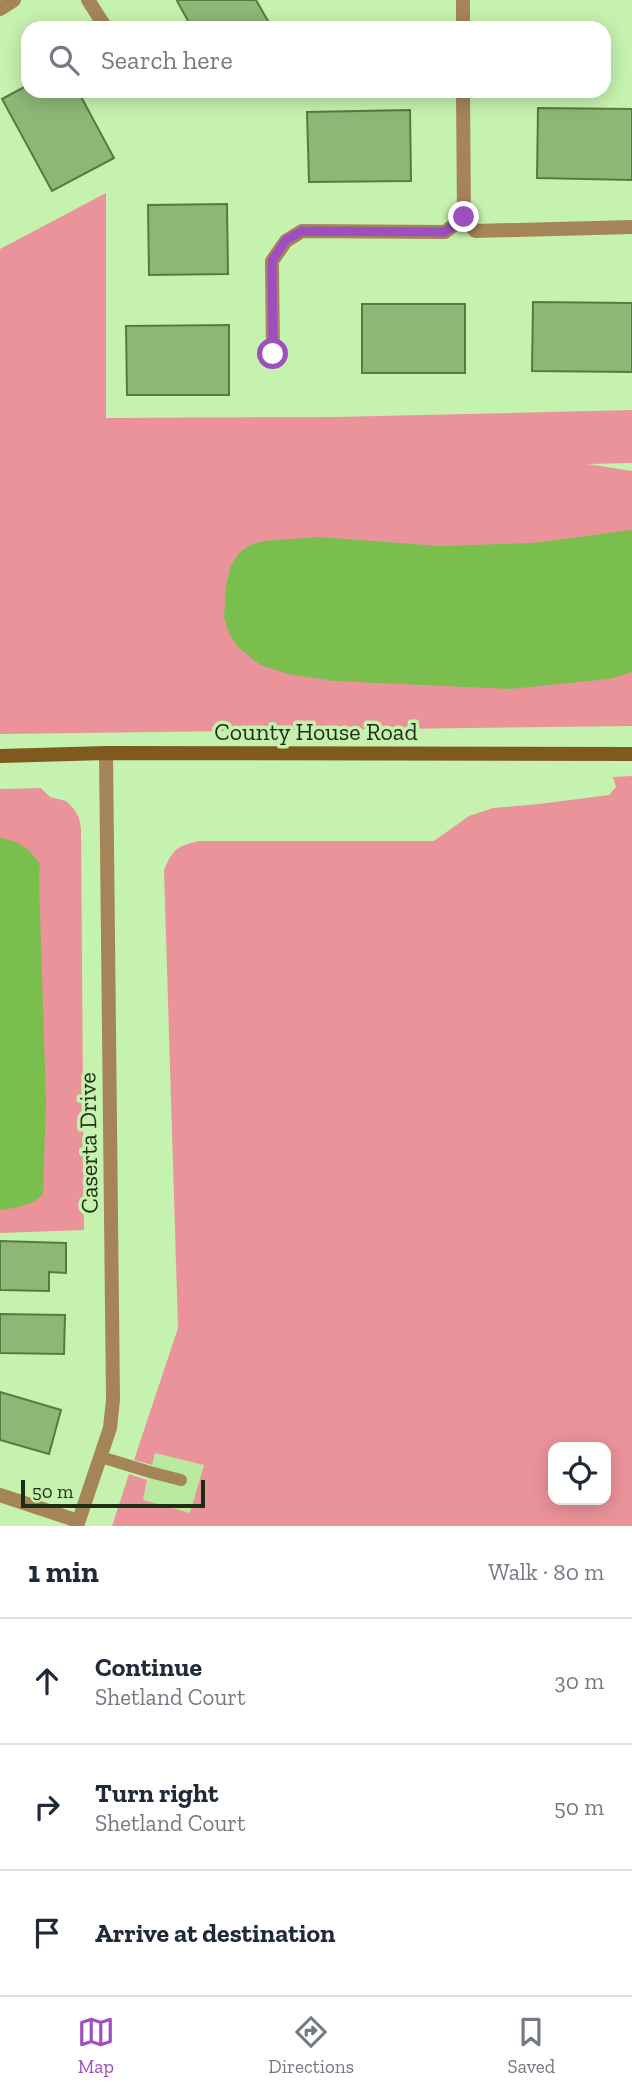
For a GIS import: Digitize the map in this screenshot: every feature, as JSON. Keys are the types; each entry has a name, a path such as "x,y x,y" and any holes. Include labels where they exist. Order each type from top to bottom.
{"street":[{"path":"88,0 102,21"},
{"path":"463,0 463,21"},
{"path":"463,98 464,217 475,231 632,228"},
{"path":"273,354 272,261 286,240 302,231 445,232 464,217"},
{"name":"County House Road","path":"0,756 106,753 632,754"},
{"name":"Caserta Drive","path":"77,1523 110,1428 113,1400 106,753"},
{"path":"0,1495 77,1523"}],"lane":[{"path":"101,1457 181,1480"}],"shaded area":[{"path":"106,193 106,418 335,417 632,410 632,463 588,464 632,471 632,726 0,734 0,249"},
{"path":"632,530 632,672 609,679 510,689 334,681 292,675 260,665 238,647 229,634 224,617 230,567 239,553 250,545 264,541 319,537 440,546 533,543"},
{"path":"632,776 632,1526 112,1526 129,1474 147,1480 143,1500 190,1513 204,1465 155,1453 152,1465 134,1460 178,1328 164,870 170,857 181,847 199,841 434,841 469,816 493,808 609,795 616,787 613,777"},
{"path":"41,788 50,797 66,801 74,809 81,828 84,1230 0,1233 0,789"},
{"path":"0,838 23,846 40,864 46,1102 43,1194 29,1204 2,1210 0,1209"},
{"path":"155,1453 204,1464 191,1513 142,1500"}],"building":[{"path":"256,0 268,21 188,21 177,1"},
{"path":"21,89 21,98 82,98 114,158 52,191 2,99"},
{"path":"538,108 632,109 632,180 537,178"},
{"path":"410,110 411,181 309,182 307,112"},
{"path":"227,204 228,274 149,275 148,205"},
{"path":"533,302 632,303 632,372 532,371"},
{"path":"362,304 465,304 465,373 362,373"},
{"path":"229,325 229,395 127,395 126,326"},
{"path":"0,1241 66,1243 66,1273 49,1272 49,1291 0,1290"},
{"path":"0,1314 65,1315 64,1354 0,1353"},
{"path":"0,1392 61,1410 49,1454 0,1440"}],"route":[{"path":"273,354 272,261 286,240 302,231 445,232 464,217"}]}
